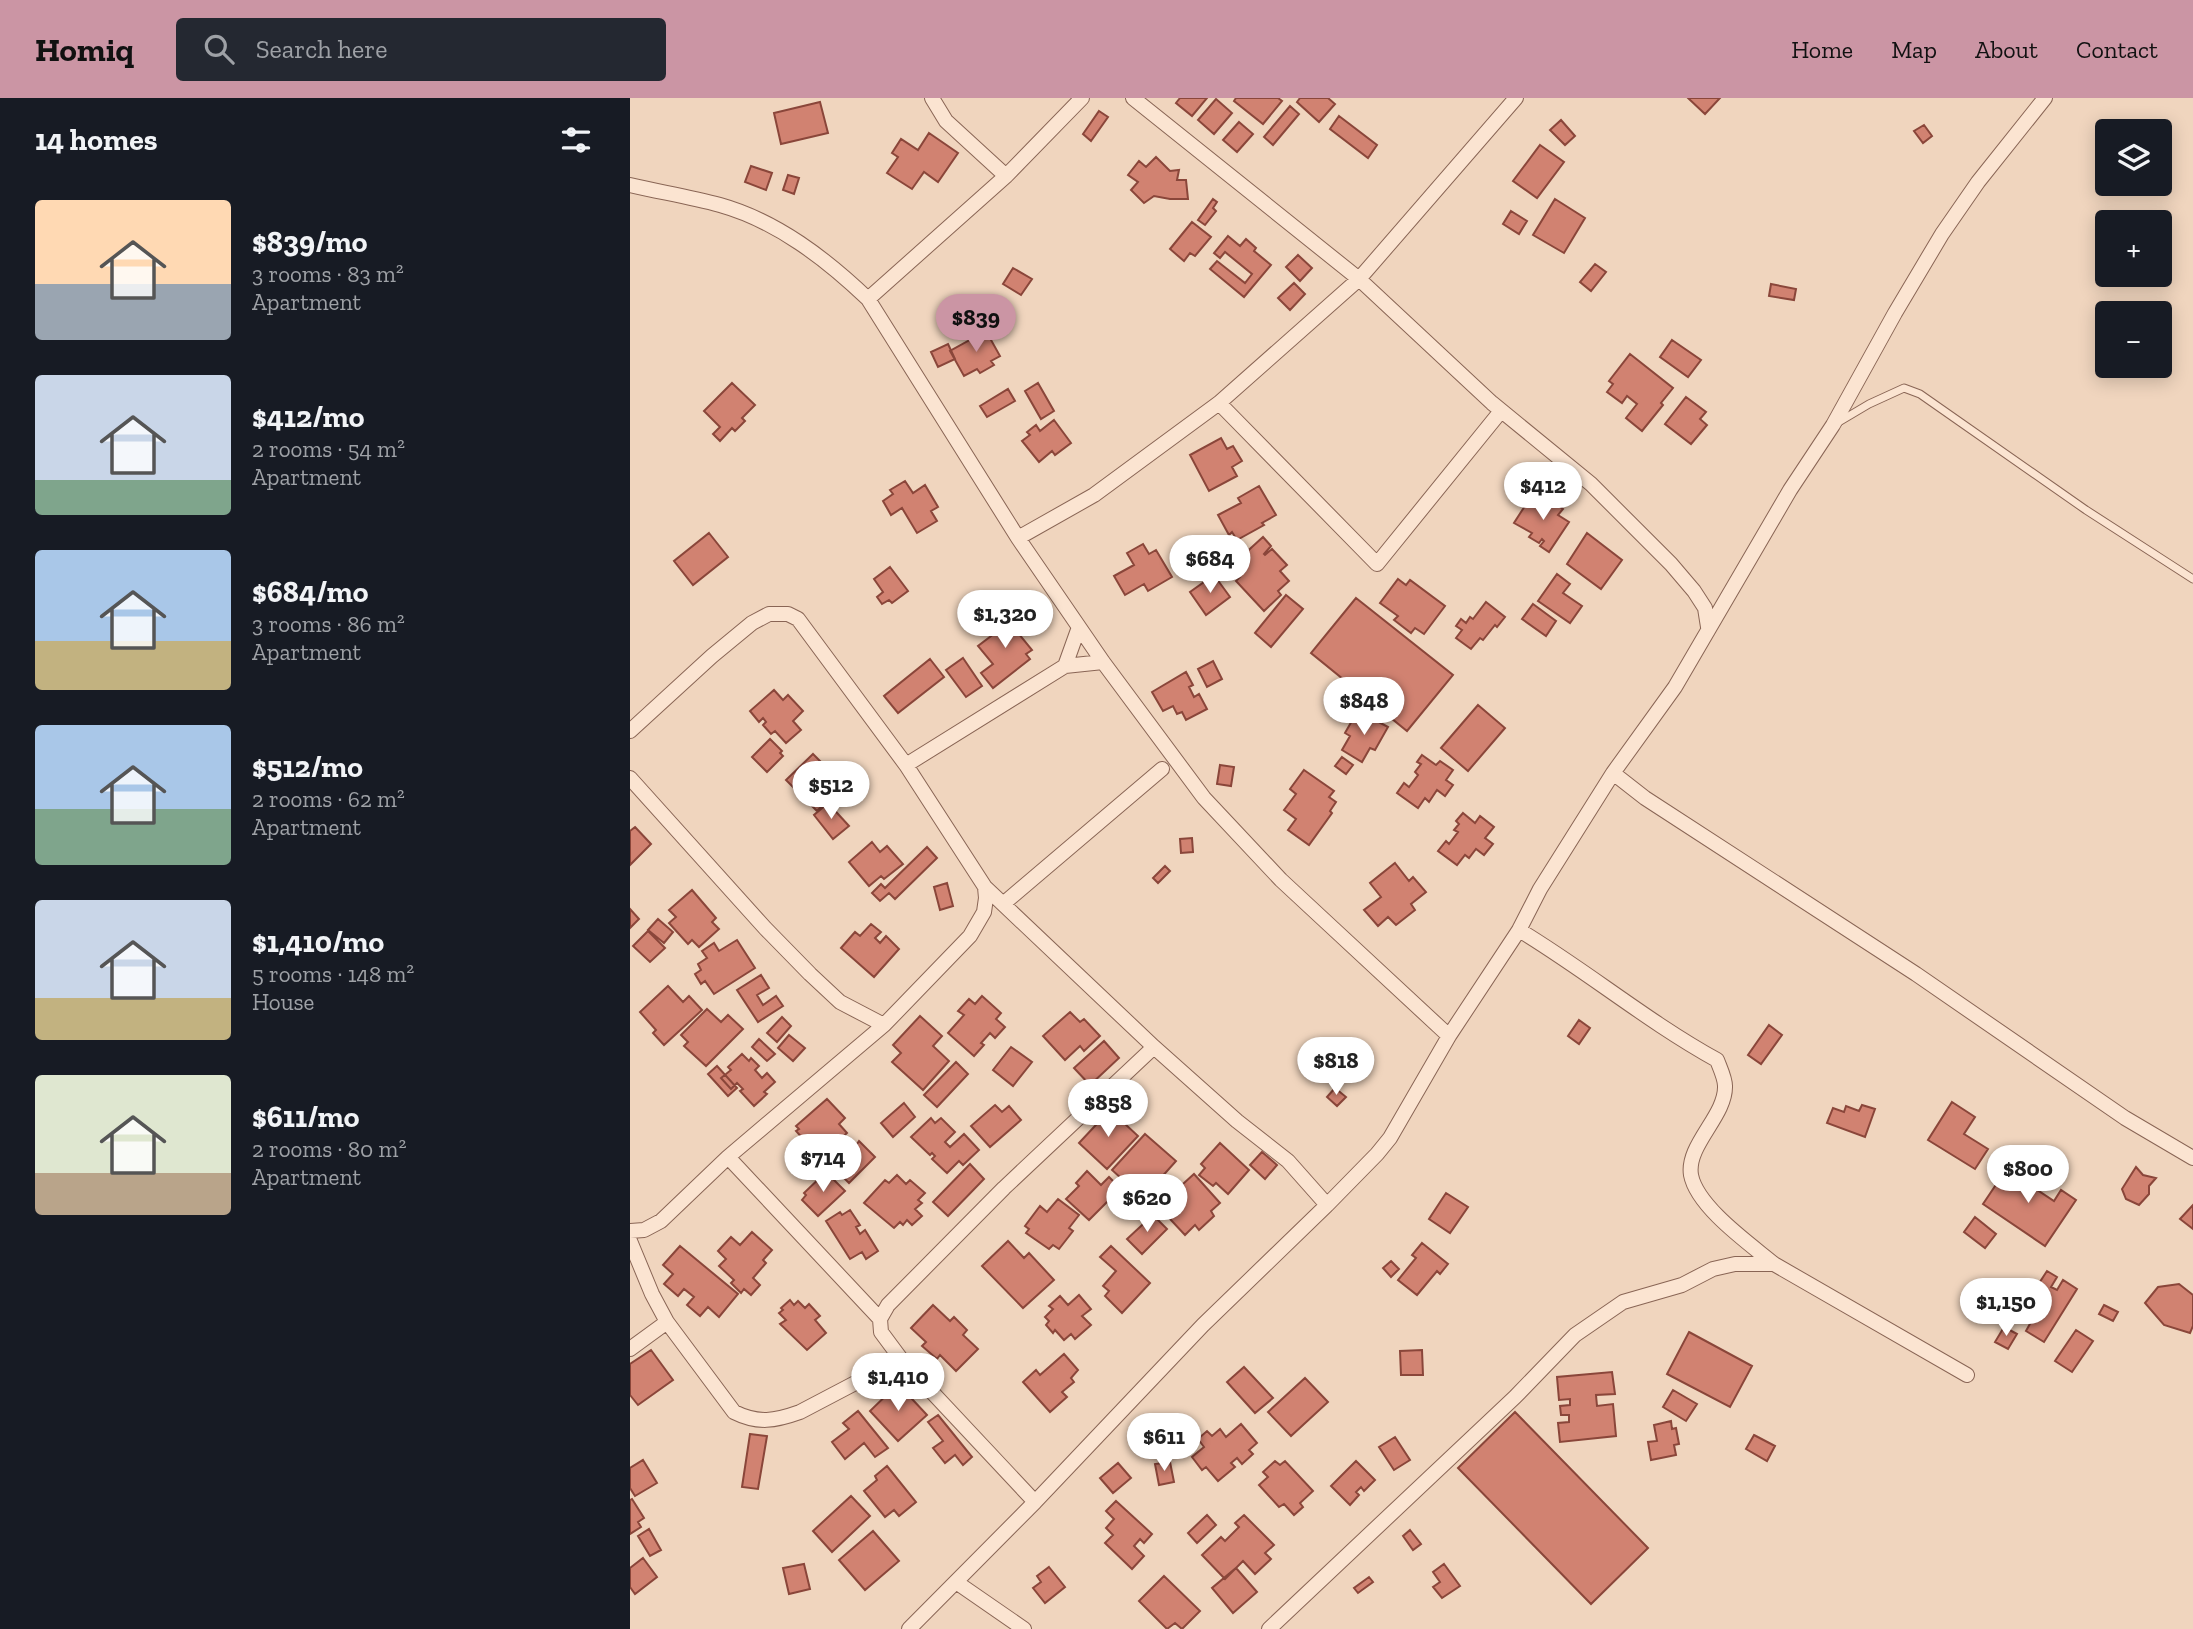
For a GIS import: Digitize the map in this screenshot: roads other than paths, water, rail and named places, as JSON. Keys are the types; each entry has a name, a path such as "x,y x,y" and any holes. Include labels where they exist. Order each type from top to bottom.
{"street":[{"path":"932,98 946,121 1006,176"},
{"path":"868,299 1006,176 1082,98"},
{"path":"1133,98 1359,279 1502,411 1591,484 1694,590 1704,608 1709,627"},
{"path":"1018,538 1094,495 1219,403 1359,279 1516,98"},
{"path":"909,1629 1035,1502 1203,1325 1327,1205 1390,1138 1449,1036 1519,930 1540,889 1613,773 1675,687 1790,490 1833,425 1942,234 1978,182 2045,98"},
{"path":"630,185 721,205 778,229 838,271 868,299 1018,538 1102,662 1203,798 1280,880 1449,1036"},
{"path":"1219,403 1377,564 1502,411"},
{"path":"630,731 752,623 769,614 788,614 797,619 906,765 985,887 1154,1047 1237,1121 1288,1161 1327,1205"},
{"path":"1065,666 1079,627"},
{"path":"906,765 1065,666 1102,662"},
{"path":"1003,904 1162,769"},
{"path":"1613,773 1644,798 1916,974 2125,1118 2193,1158"},
{"path":"630,778 810,974 840,1002 884,1025"},
{"path":"630,1231 644,1230 661,1221 728,1157 884,1025 970,936 984,912 985,887"},
{"path":"1519,930 1553,951 1602,988 1717,1060 1725,1083 1724,1101 1693,1156 1691,1174 1703,1198 1723,1222 1774,1264 1967,1375"},
{"path":"1035,1502 901,1359 881,1332 880,1319 888,1305 1004,1188 1154,1047"},
{"path":"728,1157 880,1319"},
{"path":"630,1241 667,1322 734,1412 748,1419 760,1421 783,1418 800,1412 901,1359"},
{"path":"1269,1629 1515,1398 1575,1335 1623,1302 1682,1285 1713,1269 1735,1264 1774,1264"},
{"path":"630,1349 667,1322"},
{"path":"956,1582 1024,1629"}],"lane":[{"path":"1833,425 1904,388 1920,394 2086,510 2193,579"}]}
